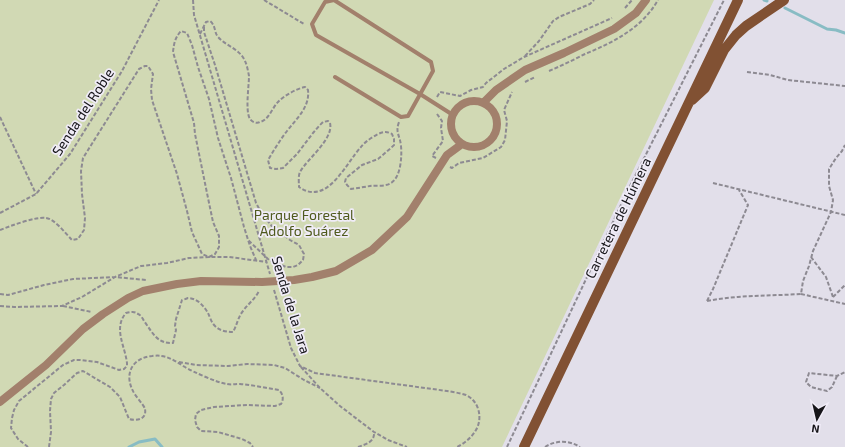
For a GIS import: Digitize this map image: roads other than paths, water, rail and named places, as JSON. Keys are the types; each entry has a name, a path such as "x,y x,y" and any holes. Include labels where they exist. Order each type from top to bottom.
{"main road":[{"name":"Carretera de Húmera","path":"524,447 738,0"},
{"path":"688,104 705,88 724,50 736,35 746,26 784,0"}],"street":[{"path":"483,103 496,90 525,70 614,29 636,13 646,0"},
{"path":"475,101 483,103 491,109 495,116 497,126 493,136 485,144 473,147 462,144 452,131 451,123 453,115 458,108 466,103 475,101"},
{"path":"0,402 46,365 83,329 128,298 143,291 162,286 201,281 272,282 294,280 336,271 372,250 407,217 447,155 462,144"}],"lane":[{"path":"335,77 401,117 408,116 420,94 433,71 431,62 334,0 325,2 312,24 316,35 420,94 453,115"}],"waterway":[{"path":"785,8 827,29 845,33"},
{"path":"129,447 139,442 155,439 162,447"}],"park label":[{"name":"Parque Forestal Adolfo Suárez","path":"304,224"}]}
